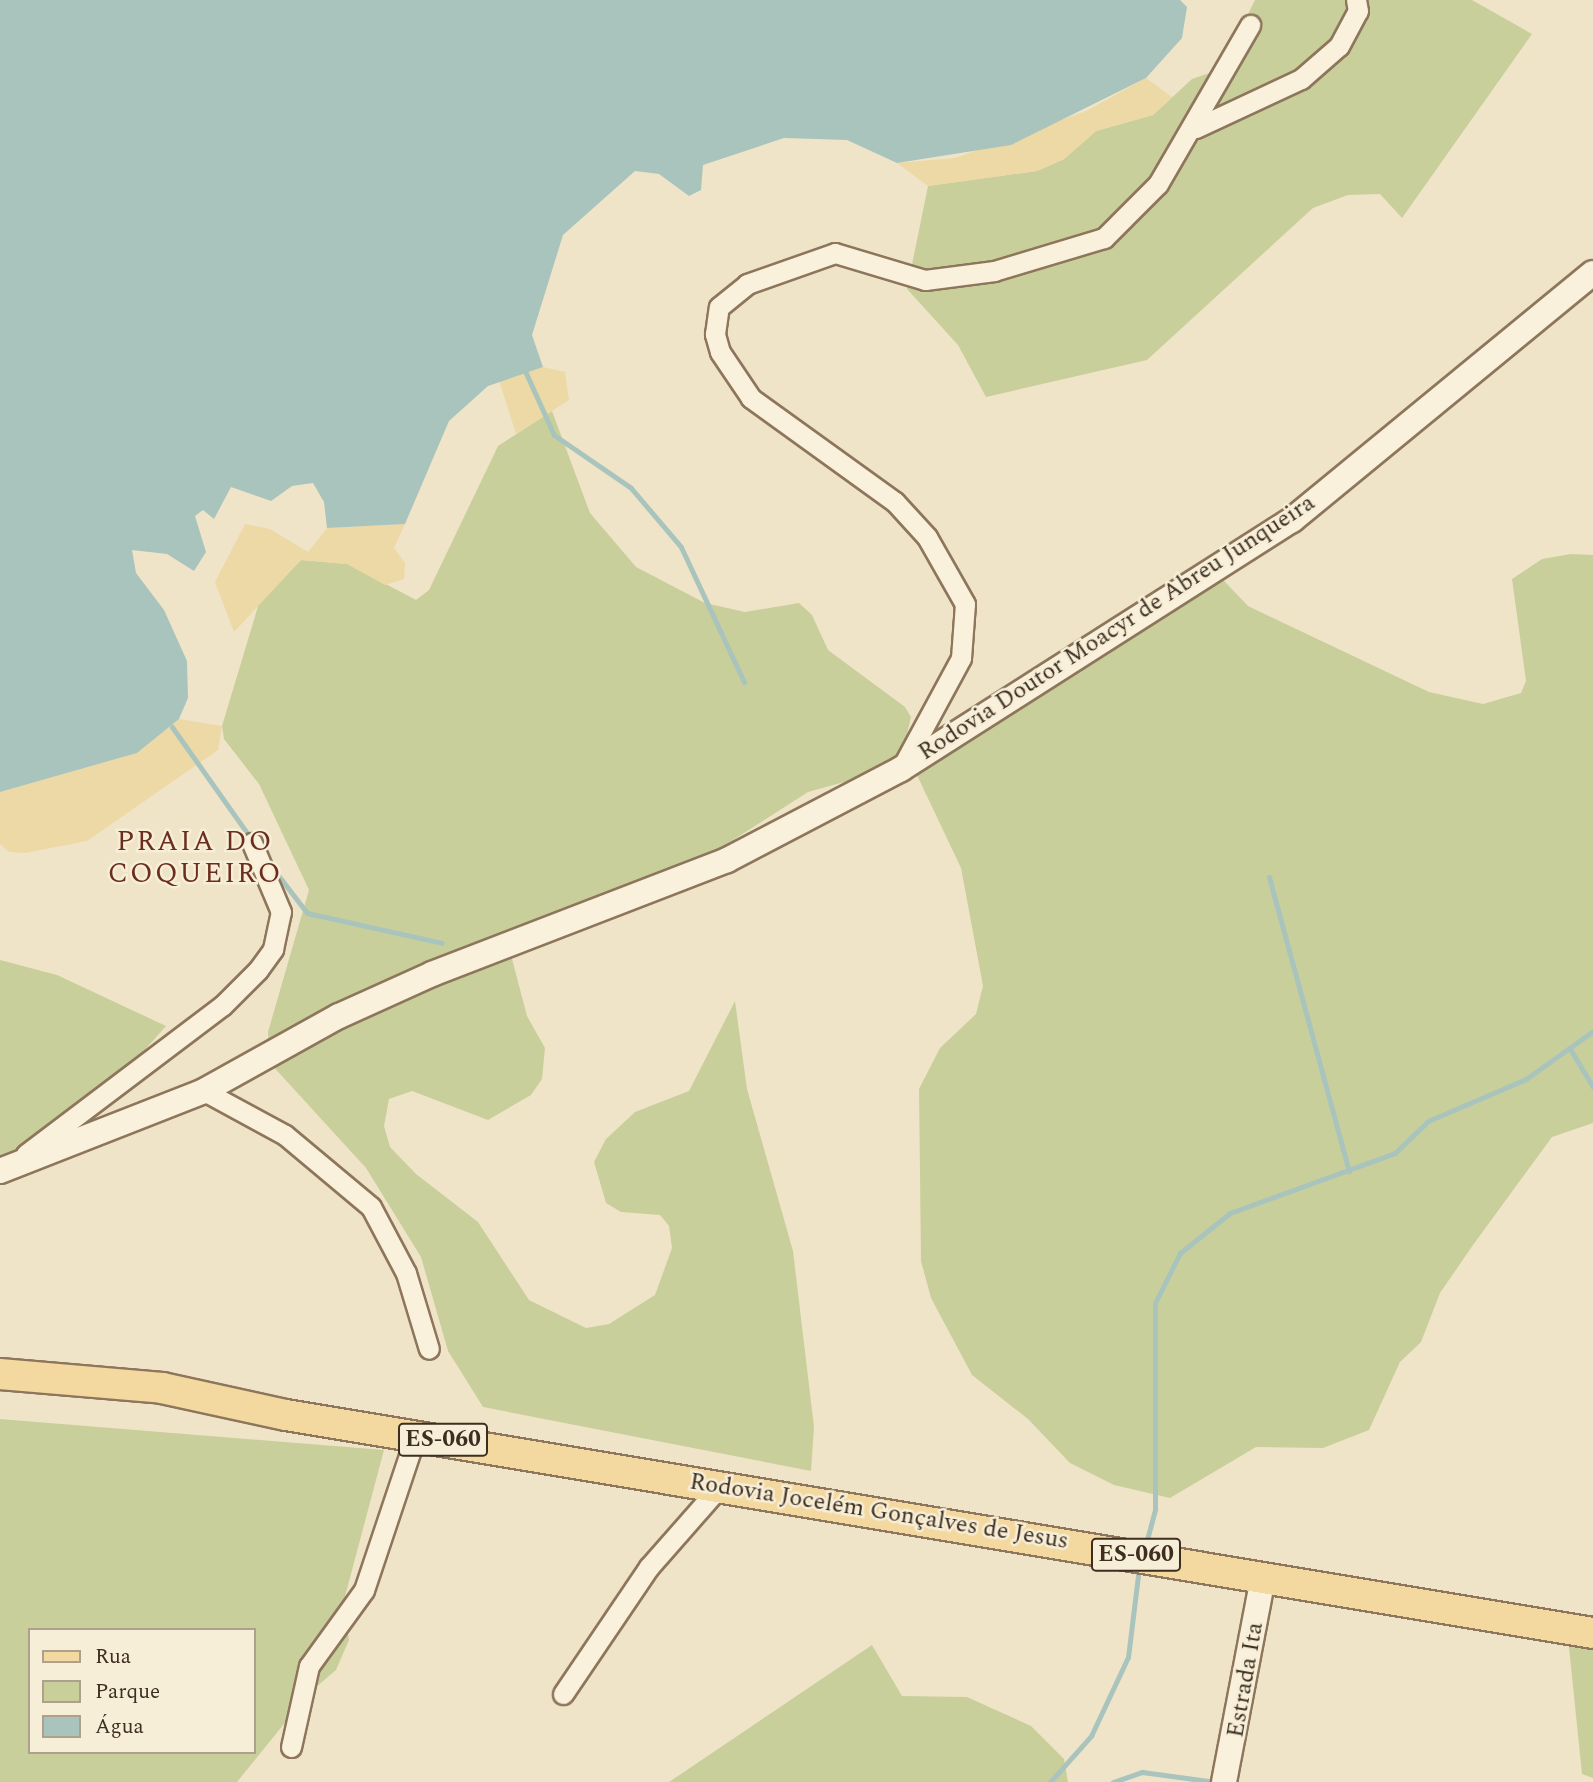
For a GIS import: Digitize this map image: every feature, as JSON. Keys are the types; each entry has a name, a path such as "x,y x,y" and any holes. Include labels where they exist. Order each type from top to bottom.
{"main road":[{"name":"Rodovia Jocelém Gonçalves de Jesus","path":"0,1374 162,1388 206,1401"},
{"name":"Rodovia Jocelém Gonçalves de Jesus","path":"0,1393 206,1401 721,1485 1593,1633"}],"street":[{"path":"1196,128 1301,79 1339,46 1358,11 1356,0"},
{"path":"901,769 961,658 965,604 927,537 895,502 745,390 720,352 715,334 719,307 747,284 835,253 926,280 994,271 1104,238 1158,184 1196,128 1250,25"},
{"name":"Rodovia Doutor Moacyr de Abreu Junqueira","path":"3,1171 204,1091 339,1016 444,969 640,898 901,769 1292,520 1593,274"},
{"path":"3,1171 222,1006 258,970 273,949 281,912 252,843"},
{"path":"204,1091 285,1135 371,1207 406,1273 429,1349"},
{"path":"291,1747 309,1666 364,1590 416,1435"},
{"path":"563,1694 649,1567 721,1485"},
{"name":"Estrada Ita","path":"1224,1782 1263,1578"}],"green space":[{"path":"1255,0 1472,0 1532,34 1402,218 1380,194 1348,195 1313,208 1147,360 986,397 958,345 907,289 928,186 1037,171 1064,159 1096,131 1153,115 1192,79 1221,69"},
{"path":"552,411 590,513 636,567 705,603 745,612 799,603 812,615 828,650 905,707 911,717 904,747 877,773 808,792 722,847 535,927 505,932 527,1016 545,1048 542,1079 531,1095 488,1120 412,1091 389,1099 384,1126 390,1147 416,1174 478,1222 529,1300 586,1328 609,1324 655,1295 672,1248 669,1226 660,1215 621,1212 606,1203 594,1162 606,1139 635,1112 689,1091 735,1001 747,1089 793,1251 814,1427 811,1471 483,1407 448,1351 421,1257 366,1168 270,1063 268,1032 309,890 259,784 224,739 222,726 259,603 301,560 348,564 416,600 429,590 498,446"},
{"path":"1571,554 1593,555 1593,1123 1552,1137 1473,1245 1440,1293 1421,1342 1400,1362 1369,1430 1323,1448 1256,1447 1170,1498 1114,1485 1070,1463 1028,1419 972,1375 931,1298 921,1261 919,1089 940,1048 976,1014 983,986 961,868 907,754 1205,561 1248,606 1429,692 1483,704 1521,693 1526,681 1512,579 1542,559"},
{"path":"0,960 57,975 166,1026 134,1062 0,1168"},
{"path":"0,1419 384,1450 343,1604 349,1640 336,1670 309,1693 237,1782 0,1782"},
{"path":"1568,1638 1593,1643 1593,1778 1582,1774"},
{"path":"872,1645 902,1696 967,1697 1031,1726 1064,1759 1068,1782 669,1782"}],"sand":[{"path":"1146,78 1172,97 1153,115 1096,131 1064,159 1037,171 928,186 897,163 955,158 1086,111"},
{"path":"543,367 565,372 569,400 516,434 499,380"},
{"path":"245,524 270,529 308,552 327,528 405,524 394,548 405,563 404,579 385,585 347,564 301,560 234,632 215,582"},
{"path":"179,719 222,726 218,750 87,841 25,853 9,852 0,844 0,792 137,753"}],"water":[{"path":"0,0 1180,0 1187,7 1182,38 1146,78 1011,145 897,163 847,140 784,138 703,165 701,190 689,196 659,174 635,171 563,235 532,335 543,367 488,386 449,421 405,524 327,528 324,502 313,483 292,486 271,501 231,487 214,519 203,510 195,516 206,552 194,571 167,554 132,550 136,573 164,610 187,661 188,698 179,719 137,753 0,792"}],"waterway":[{"path":"525,371 554,435 631,488 681,547 744,682"},
{"path":"172,727 252,840"},
{"path":"268,862 307,913 442,943"},
{"path":"1269,877 1349,1171"},
{"path":"1145,1547 1155,1509 1155,1303 1180,1253 1230,1213 1395,1153 1428,1121 1526,1079 1593,1031"},
{"path":"1570,1049 1593,1087"},
{"path":"1050,1782 1091,1736 1128,1657 1139,1567"},
{"path":"1113,1782 1142,1772 1216,1782"}],"district":[{"name":"PRAIA DO COQUEIRO","path":"195,858"}]}
